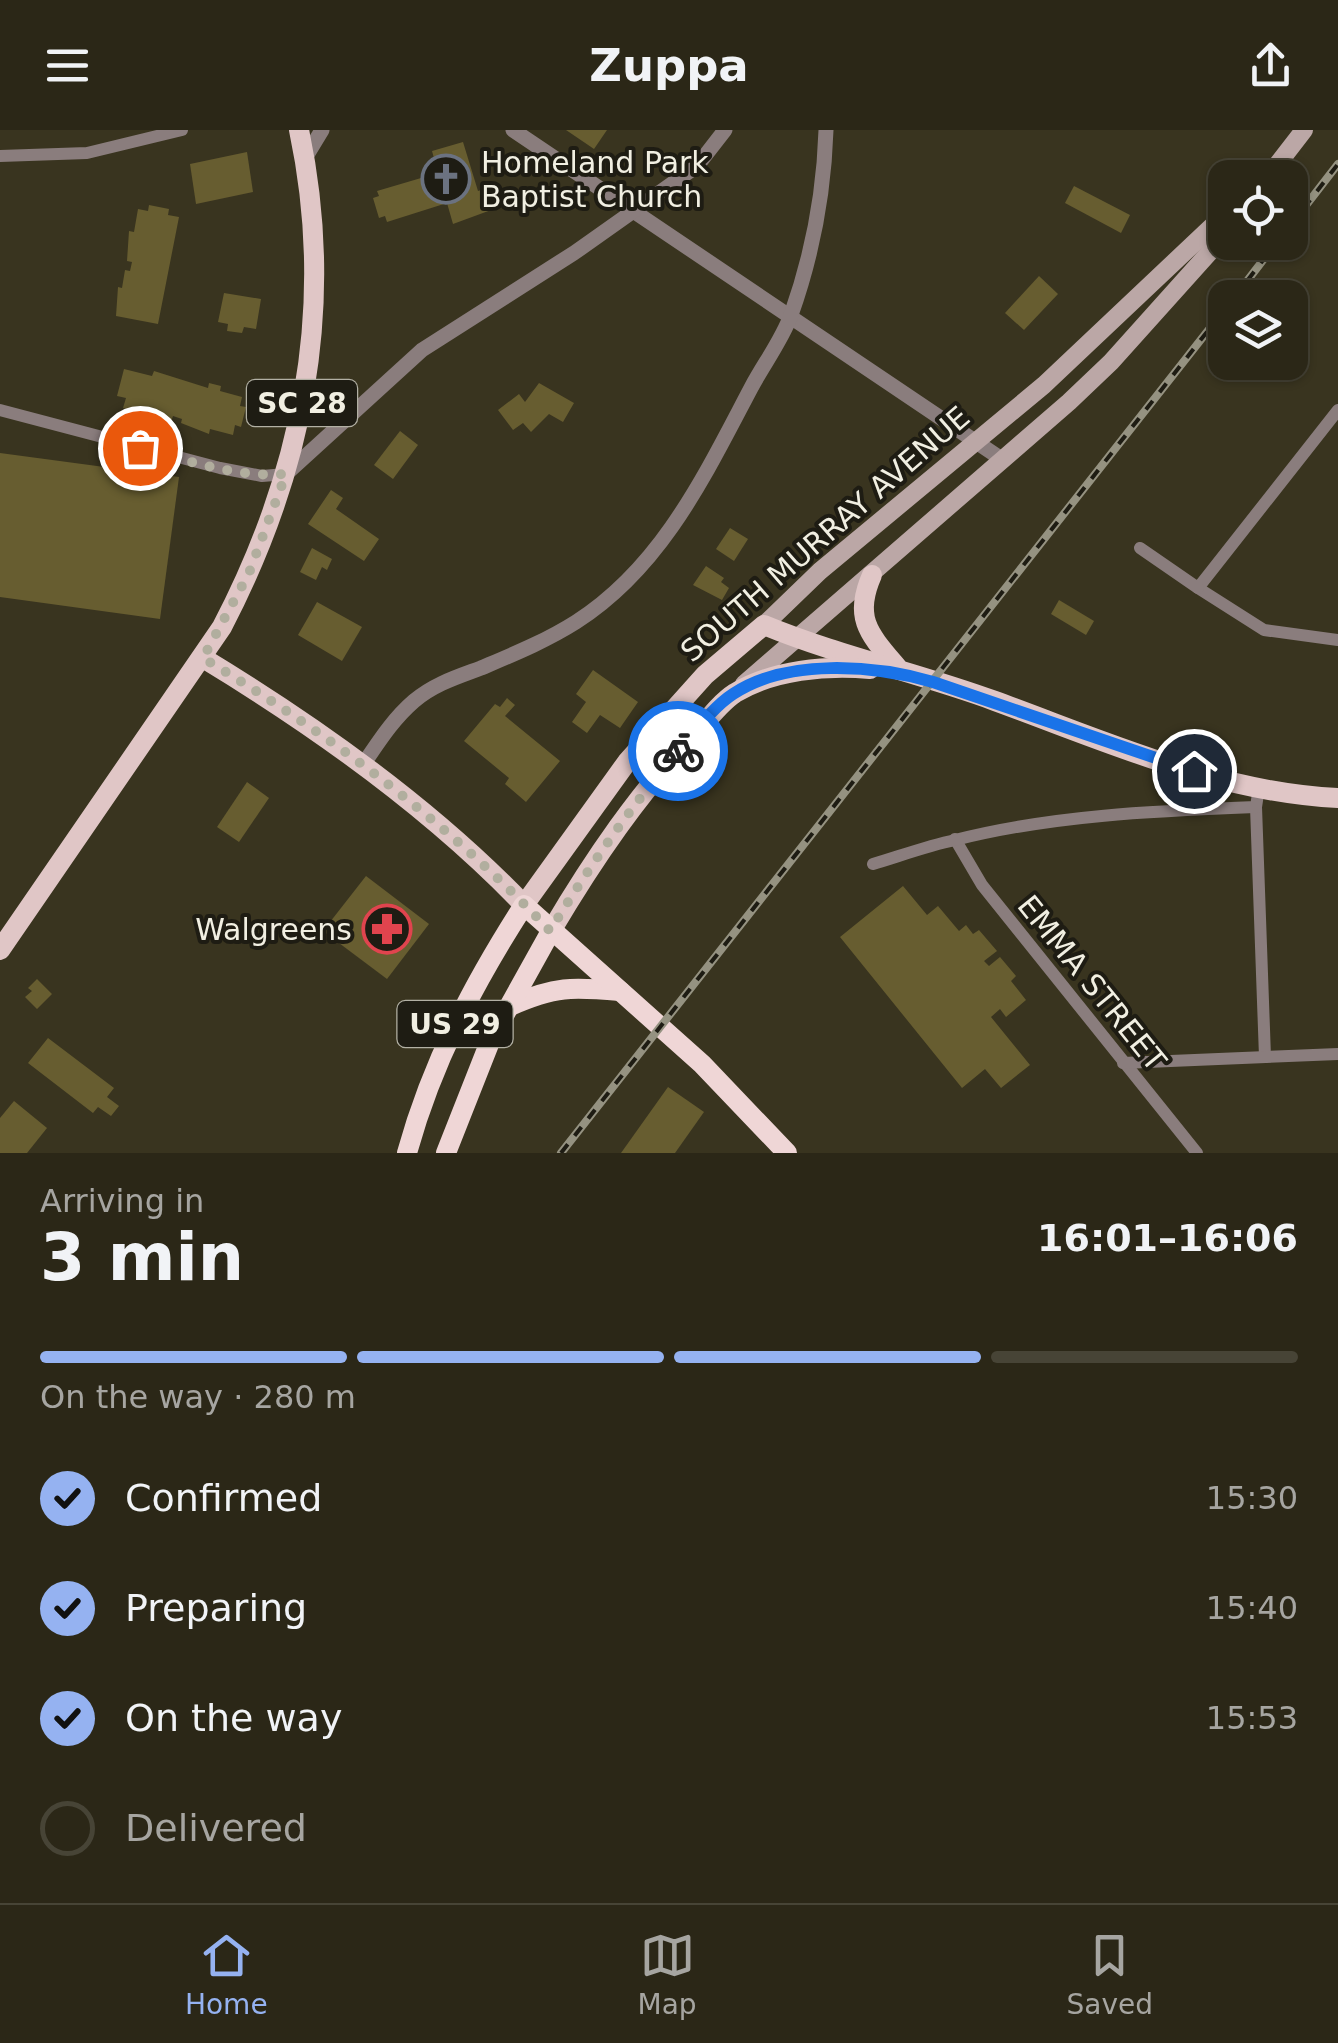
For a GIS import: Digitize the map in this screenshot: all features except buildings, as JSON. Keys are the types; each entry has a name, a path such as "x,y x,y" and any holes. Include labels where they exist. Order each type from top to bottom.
{"highway":[{"path":"524,905 702,1064 788,1153"},
{"name":"SOUTH MURRAY AVENUE","path":"408,1153 445,1043 483,968 524,905"},
{"name":"SOUTH MURRAY AVENUE","path":"446,1153 492,1039 550,931"},
{"path":"510,1006 563,987 620,990"}],"main road":[{"name":"SC 28","path":"203,658 256,558 286,474 307,379 315,296 310,199 299,130"},
{"path":"1281,160 1304,130"},
{"name":"SOUTH MURRAY AVENUE","path":"524,905 627,762 705,675 820,571 976,443 1110,325 1208,230"},
{"name":"SOUTH MURRAY AVENUE","path":"550,931 591,864 644,791 732,694 1111,362 1208,254"},
{"path":"872,575 864,594 862,616 876,642 902,673"},
{"name":"US 29","path":"764,624 798,639 992,700 1257,797 1338,798"},
{"path":"0,950 203,658 362,766 461,844 524,905"},
{"name":"US 29","path":"732,694 775,676 843,666 902,673"}],"street":[{"path":"0,156 87,153 182,130"},
{"path":"305,158 322,130"},
{"path":"514,130 1002,460"},
{"path":"0,410 220,468 262,476 286,474 422,350 697,166 725,130"},
{"path":"362,766 391,723 416,699 443,682 549,638 616,593 671,530 790,319 817,218 826,130"},
{"path":"1198,588 1338,410"},
{"path":"1140,548 1264,630 1338,640"},
{"path":"872,864 955,840 1038,824 1257,797 1265,1057"},
{"name":"EMMA STREET","path":"955,840 982,885 1197,1153"},
{"path":"1123,1063 1338,1054"}],"railway":[{"path":"1308,203 1338,164"},
{"path":"1248,280 1263,260"},
{"path":"561,1153 1208,331"}],"way so far":[{"path":"140,448 262,476 286,474 263,542 203,658 311,729 409,802 494,873 550,931 591,864 678,751"}],"place":[{"name":"Homeland Park Baptist Church","path":"446,179"},
{"name":"Walgreens","path":"387,929"}],"route":[{"path":"678,751 732,694 775,676 843,666 902,673 933,682 1194,771"}]}
